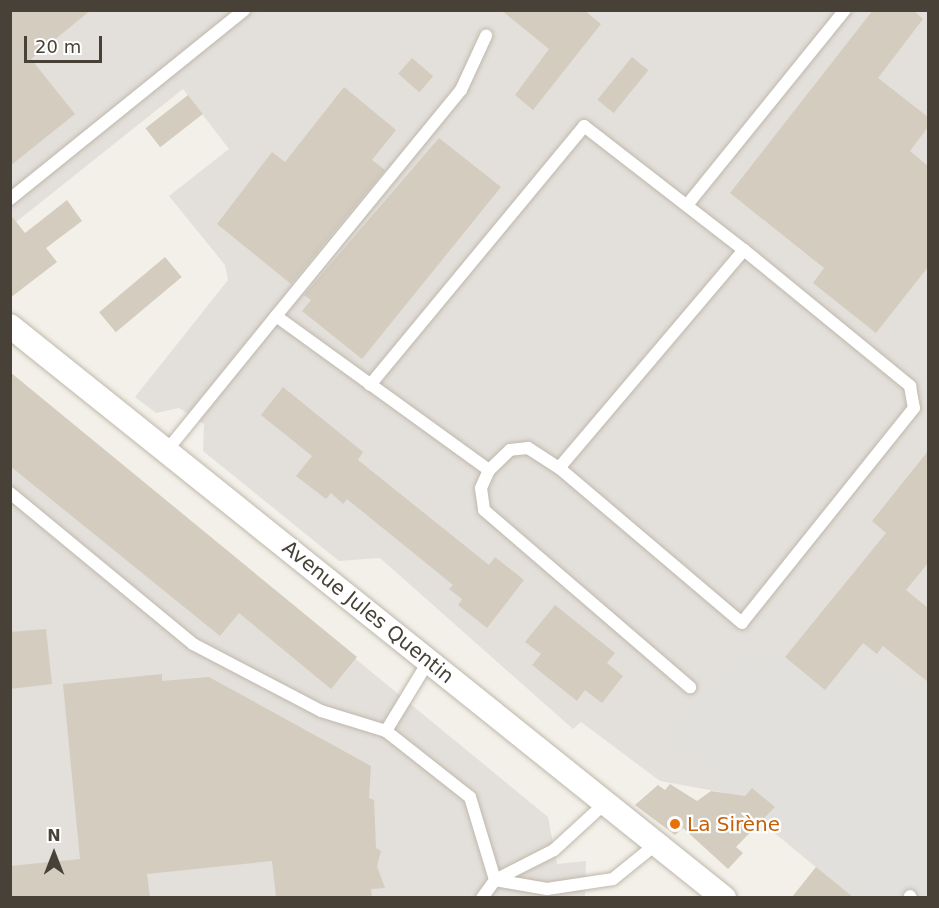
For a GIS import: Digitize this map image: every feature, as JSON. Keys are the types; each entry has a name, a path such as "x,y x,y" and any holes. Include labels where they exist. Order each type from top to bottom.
{"street":[{"name":"Avenue Jules Quentin","path":"10,326 168,449 604,804 724,897"}],"lane":[{"path":"10,199 244,10"},
{"path":"687,205 844,10"},
{"path":"168,449 461,90 486,36"},
{"path":"370,385 584,126 744,250 910,386 914,408 742,623 559,468 528,448 510,450 489,470 481,488 484,510 690,687"},
{"path":"559,468 744,250"},
{"path":"276,316 489,470"},
{"path":"10,493 193,644 321,711 386,731 470,797 495,880"},
{"path":"386,731 428,662"},
{"path":"482,897 495,880 554,850 604,804"},
{"path":"495,880 548,889 613,879 655,845"}],"shaded area":[{"path":"11,11 928,11 928,897 852,897 726,793 660,781 581,722 573,729 380,558 339,561 203,451 204,424 179,408 156,413 135,397 228,280 225,265 169,196 229,149 183,89 11,226"},
{"path":"10,375 548,817 557,864 586,861 585,897 11,897"},
{"path":"741,646 758,660 782,657 827,692 853,662 861,668 868,658 928,697 928,897 858,897 667,739"}],"building":[{"path":"10,10 91,10 31,59 75,114 10,166"},
{"path":"501,10 584,10 601,24 533,110 515,95 549,49"},
{"path":"873,10 913,10 923,19 878,78 928,117 928,127 910,151 928,166 928,267 876,333 813,283 824,268 730,193"},
{"path":"632,57 648,70 614,113 597,100"},
{"path":"412,58 433,76 419,92 398,74"},
{"path":"344,87 396,130 372,160 385,170 291,284 217,224 272,152 285,162"},
{"path":"188,95 203,114 160,147 145,128"},
{"path":"439,138 501,187 362,359 302,311 311,300 304,295"},
{"path":"67,200 82,221 46,248 57,262 10,298 10,214 25,233"},
{"path":"165,257 182,277 116,332 99,312"},
{"path":"10,372 357,657 331,689 239,613 220,636 10,466"},
{"path":"283,387 363,452 358,460 489,565 495,557 524,580 487,628 458,605 462,599 449,589 453,585 347,499 343,504 331,493 326,499 296,476 312,456 261,415"},
{"path":"928,451 928,563 906,590 928,608 928,682 883,646 877,654 863,643 825,690 785,657 886,533 872,521"},
{"path":"555,605 615,653 607,663 623,676 602,703 585,690 577,701 532,665 541,654 525,642"},
{"path":"46,629 52,684 10,689 10,632"},
{"path":"162,674 162,681 209,677 371,766 369,798 374,800 376,848 381,851 377,866 385,888 371,889 372,897 276,897 272,861 147,874 150,897 10,897 10,866 80,859 63,684"},
{"path":"670,784 697,801 711,791 745,796 752,788 775,807 736,847 743,853 728,869 683,828 675,835 635,805 658,785 665,790"},
{"path":"816,867 853,897 792,897"}],"place":[{"name":"La Sirène","path":"675,824"}]}
